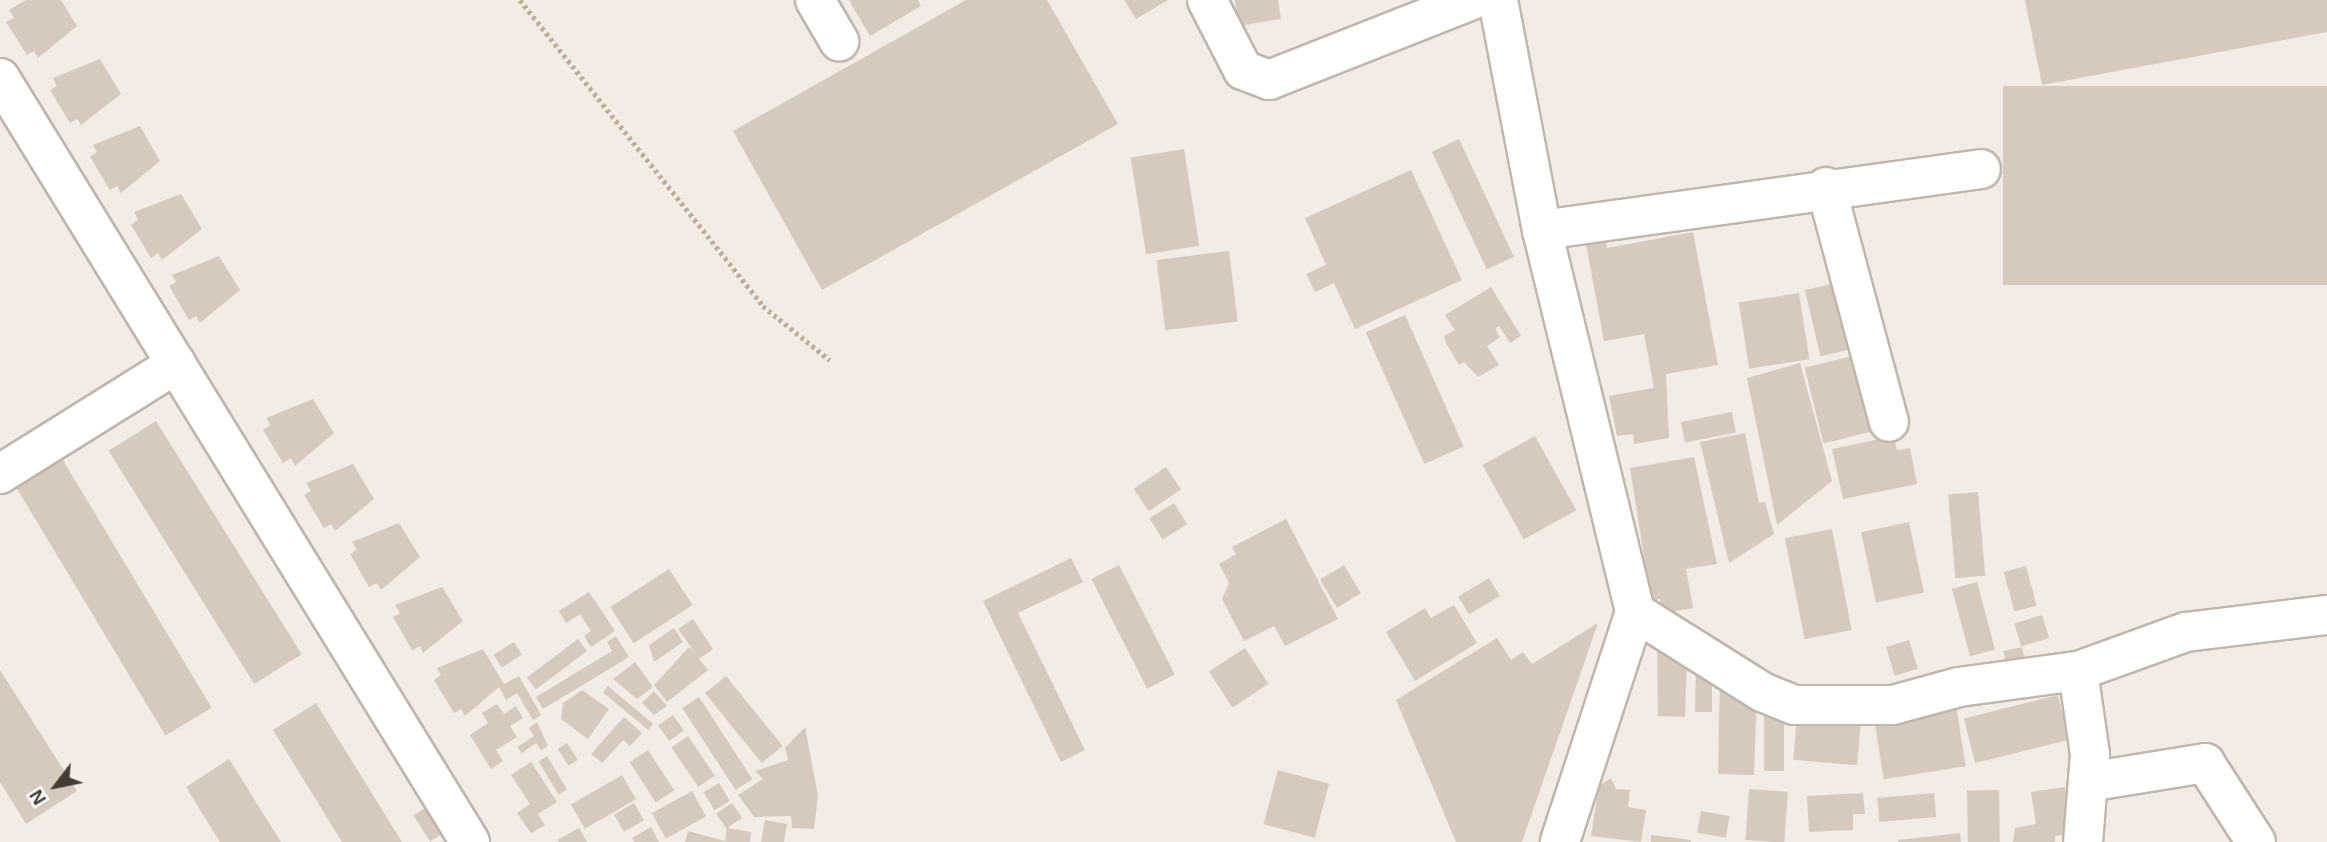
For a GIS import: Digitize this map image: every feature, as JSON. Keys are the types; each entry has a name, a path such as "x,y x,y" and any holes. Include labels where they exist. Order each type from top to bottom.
{"street":[{"path":"815,0 839,41"},
{"path":"1207,0 1243,69 1269,80 1472,0"},
{"path":"1498,0 1542,230 1635,612 1560,842"},
{"path":"0,78 470,842"},
{"path":"1542,230 1826,187 1981,169"},
{"path":"1826,187 1889,422"},
{"path":"0,474 176,364"},
{"path":"1635,612 1762,692 1795,705 1893,705 1959,687 2078,671 2186,632 2327,615"},
{"path":"2078,671 2088,782 2083,842"},
{"path":"2088,782 2205,763 2256,842"}],"path":[{"path":"520,0 763,306 830,360"}],"building":[{"path":"26,0 61,0 77,26 38,58 34,51 27,55 6,22 14,18 9,10"},
{"path":"849,0 918,0 921,6 870,36"},
{"path":"966,0 1047,0 1118,124 822,290 733,131"},
{"path":"1124,0 1168,0 1136,19"},
{"path":"1235,0 1278,0 1281,19 1239,26"},
{"path":"2025,0 2327,0 2327,32 2042,85"},
{"path":"100,59 121,94 81,125 77,119 70,123 50,90 57,86 53,78"},
{"path":"2003,86 2327,86 2327,285 2003,285"},
{"path":"140,126 160,161 121,193 117,186 110,190 90,157 97,152 93,145"},
{"path":"1459,139 1514,257 1487,269 1432,152"},
{"path":"1184,149 1199,246 1146,254 1131,157"},
{"path":"1411,170 1462,280 1355,329 1334,283 1315,292 1306,274 1326,265 1305,218"},
{"path":"181,194 202,229 162,260 158,253 151,258 131,225 138,220 134,212"},
{"path":"1693,232 1718,365 1666,374 1669,438 1634,444 1633,434 1617,436 1609,396 1654,388 1644,334 1604,341 1586,244 1606,241 1607,248"},
{"path":"1229,251 1238,321 1165,330 1157,260"},
{"path":"219,256 240,290 200,323 196,316 189,320 169,286 176,282 172,275"},
{"path":"1844,281 1859,347 1820,356 1805,290"},
{"path":"1491,287 1521,336 1510,343 1499,326 1495,329 1500,337 1487,346 1499,365 1478,377 1464,362 1459,365 1446,343 1444,336 1455,330 1445,315"},
{"path":"1799,293 1809,359 1749,369 1739,303"},
{"path":"1405,315 1464,447 1424,464 1366,332"},
{"path":"1860,354 1879,430 1824,443 1805,368"},
{"path":"1800,363 1832,481 1777,525 1747,378"},
{"path":"313,399 334,433 295,466 291,458 283,463 263,430 271,425 266,418"},
{"path":"1732,412 1736,433 1685,443 1681,422"},
{"path":"156,421 302,654 254,684 109,451"},
{"path":"1745,433 1759,503 1765,502 1774,534 1729,563 1700,442"},
{"path":"1535,436 1576,510 1524,539 1483,465"},
{"path":"1894,436 1897,450 1910,448 1917,484 1843,499 1832,449"},
{"path":"52,442 212,708 165,736 6,470"},
{"path":"1694,457 1717,564 1686,569 1693,608 1663,613 1660,599 1651,601 1630,468"},
{"path":"353,464 374,499 335,531 331,524 324,528 304,495 311,491 306,483"},
{"path":"1166,467 1181,489 1149,511 1134,489"},
{"path":"1978,492 1985,576 1955,578 1948,495"},
{"path":"1174,503 1187,524 1163,540 1149,518"},
{"path":"1286,519 1338,619 1285,646 1274,626 1244,641 1222,599 1229,583 1219,564 1236,554 1232,547"},
{"path":"1909,522 1924,592 1876,603 1861,532"},
{"path":"399,523 420,557 381,590 377,583 369,587 350,554 357,549 352,542"},
{"path":"1832,529 1852,630 1805,639 1785,538"},
{"path":"1071,558 1083,582 1018,613 1085,750 1061,762 983,601"},
{"path":"1119,565 1175,675 1147,689 1091,579"},
{"path":"1344,565 1361,593 1337,608 1320,579"},
{"path":"2026,566 2037,606 2014,612 2004,572"},
{"path":"669,569 692,605 634,643 610,607"},
{"path":"1489,578 1500,596 1469,615 1458,597"},
{"path":"1977,582 1995,650 1970,656 1952,589"},
{"path":"442,587 463,621 423,653 420,646 412,650 393,617 400,613 395,605"},
{"path":"589,592 615,631 591,647 584,636 591,631 580,614 566,623 559,611"},
{"path":"1454,605 1477,643 1415,681 1386,632 1425,608 1431,618"},
{"path":"2042,615 2049,638 2021,646 2014,623"},
{"path":"693,619 713,649 699,659 708,670 667,702 654,685 689,647 696,654 678,629"},
{"path":"1598,623 1522,842 1456,842 1396,700 1497,638 1511,660 1523,652 1532,664"},
{"path":"674,628 683,642 654,662 649,645"},
{"path":"616,636 629,657 543,709 536,697 612,651 607,642"},
{"path":"578,639 587,651 536,689 527,678"},
{"path":"1909,640 1918,669 1895,676 1886,647"},
{"path":"514,642 522,655 502,667 494,655"},
{"path":"1657,643 1687,655 1685,717 1658,716"},
{"path":"2022,647 2027,671 2009,675 2003,651"},
{"path":"1245,648 1268,684 1232,707 1209,671"},
{"path":"483,649 504,684 519,676 541,715 533,720 517,693 506,700 499,687 465,716 461,709 454,713 434,680 441,675 437,668"},
{"path":"1696,659 1712,671 1712,712 1695,712"},
{"path":"635,662 653,687 637,699 613,679"},
{"path":"0,670 77,791 26,824 0,782"},
{"path":"1720,673 1757,692 1754,775 1718,774"},
{"path":"726,676 783,746 762,763 705,693"},
{"path":"608,686 653,724 648,730 603,692"},
{"path":"582,690 609,709 588,739 561,719 563,703"},
{"path":"654,691 667,706 654,715 642,703"},
{"path":"2058,695 2069,740 1975,763 1964,718"},
{"path":"699,697 752,779 736,790 682,708"},
{"path":"1955,699 1966,766 1884,779 1873,712"},
{"path":"316,703 402,842 342,842 273,730"},
{"path":"497,704 504,714 516,706 523,718 510,726 517,737 496,750 503,761 491,769 470,735 488,723 482,713"},
{"path":"1764,706 1784,706 1784,771 1764,771"},
{"path":"1798,706 1862,712 1857,765 1793,760"},
{"path":"673,715 684,731 669,741 658,725"},
{"path":"624,717 642,733 630,746 623,740 602,763 591,754"},
{"path":"537,722 548,746 541,750 536,743 522,753 517,747 534,736 529,728"},
{"path":"805,727 818,796 814,829 792,828 791,816 754,817 738,795 763,779 755,771 788,760 785,748"},
{"path":"688,736 715,776 698,787 671,747"},
{"path":"567,743 578,760 569,766 558,749"},
{"path":"648,750 674,790 656,802 630,762"},
{"path":"547,756 567,789 559,795 538,761"},
{"path":"229,759 281,842 220,842 186,787"},
{"path":"531,762 557,802 538,814 545,825 531,833 517,813 530,804 511,775"},
{"path":"1278,770 1329,784 1315,838 1264,824"},
{"path":"622,775 636,799 585,829 571,804"},
{"path":"1611,778 1616,789 1630,790 1628,807 1646,810 1641,842 1591,836 1599,786"},
{"path":"719,783 730,801 714,810 704,792"},
{"path":"2065,787 2072,833 2055,836 2055,842 2013,842 2015,828 2036,824 2031,792"},
{"path":"1749,789 1788,792 1784,842 1745,840"},
{"path":"1999,790 2000,842 1968,842 1967,791"},
{"path":"692,791 706,816 666,839 652,813"},
{"path":"1863,793 1865,814 1853,814 1853,830 1809,832 1807,796"},
{"path":"1934,793 1936,817 1879,822 1877,798"},
{"path":"634,803 644,820 624,832 614,814"},
{"path":"732,803 742,818 726,829 716,814"},
{"path":"431,804 448,830 430,841 413,815"},
{"path":"1701,811 1730,816 1726,838 1697,833"},
{"path":"765,820 787,824 784,842 761,842"},
{"path":"651,827 659,842 634,842 632,838"},
{"path":"579,828 587,842 557,840"},
{"path":"727,828 751,832 750,842 685,842 688,831 725,841"},
{"path":"1960,833 1961,842 1898,842 1898,840"},
{"path":"1651,835 1691,840 1691,842 1651,842"}]}
